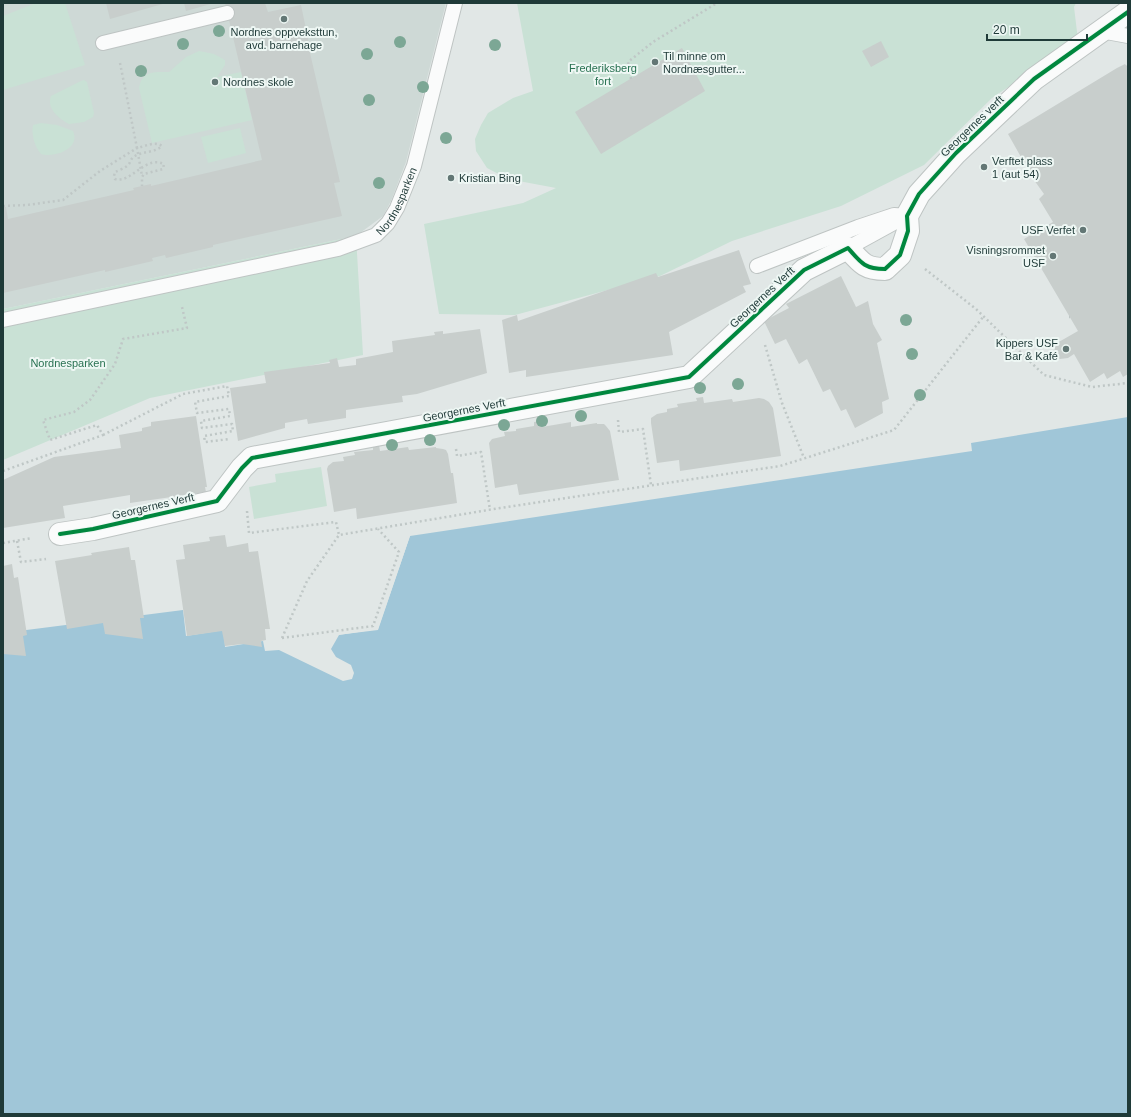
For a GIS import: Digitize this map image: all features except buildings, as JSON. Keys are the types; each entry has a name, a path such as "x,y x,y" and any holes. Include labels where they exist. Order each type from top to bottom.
{"street":[{"name":"Georgernes verft","path":"848,248 862,264 873,269 885,269 900,255 908,231 907,216 920,194 956,153 1034,79 1128,12"},
{"name":"Georgernes Verft","path":"60,534 93,529 217,501 242,468 252,458 689,377 804,270 848,248"}],"lane":[{"name":"Nordnesparken","path":"3,320 338,249 376,235 388,223 397,208 414,166 455,3"},
{"path":"109,42 227,13"},
{"path":"1101,31 1128,36"},
{"name":"Georgernes verft","path":"757,266 858,227 894,215 907,216"},
{"path":"848,248 907,216"}],"path":[{"path":"631,79 628,62 653,42 717,3"},
{"path":"109,42 137,148 142,186"},
{"path":"3,206 26,205 63,200 100,172 137,148 154,143 160,144 162,146 159,149 138,155 131,159 127,166 115,172 114,176 118,180 132,175 140,167 155,163 164,164 163,169 144,174 142,177"},
{"path":"922,267 983,317 1044,376 1092,387 1128,382"},
{"path":"103,435 97,425 50,440 43,420 74,412 90,400 115,364 123,339 187,328 176,284"},
{"path":"756,315 782,403 804,458"},
{"path":"378,529 399,552 373,626 282,638 307,582 339,535 490,510 780,466 894,430 983,317"},
{"path":"3,471 103,435 183,394 227,386 229,396 195,402 197,413 229,409 230,416 201,421 202,428 232,424 232,431 204,436 205,442 231,438"},
{"path":"619,432 643,429 651,485"},
{"path":"457,456 481,452 490,510"},
{"path":"254,532 336,522 339,535"},
{"path":"3,543 18,541"}],"shaded area":[{"name":"Nordnes skole","path":"3,3 446,3 406,162 391,201 383,216 356,236 3,309"}],"green space":[{"path":"36,3 65,3 85,65 3,90 3,16"},
{"name":"Frederiksberg fort","path":"517,3 1076,3 1074,7 1078,40 992,98 924,165 841,206 732,241 660,276 515,315 439,314 424,224 523,203 556,188 508,179 487,168 476,151 475,139 488,113 513,98 533,91"},
{"path":"199,51 214,54 225,60 225,65 217,77 241,72 252,120 152,143 139,88 143,78 154,72 169,72 186,57"},
{"path":"84,80 87,82 94,113 93,117 84,122 69,124 54,113 50,105 51,96"},
{"path":"41,123 57,125 73,131 73,143 65,151 53,155 41,154 34,141 33,125"},
{"path":"240,128 246,153 208,163 201,137"},
{"name":"Nordnesparken","path":"356,236 363,355 150,398 3,460 3,309"},
{"path":"321,467 327,506 254,519 249,487 276,482 275,474"}],"water":[{"path":"1128,417 1128,1114 3,1114 3,633 183,610 186,636 224,630 225,647 263,641 265,651 279,650 343,681 352,679 354,673 351,665 336,657 331,649 339,635 378,629 410,536 972,451 971,443"}],"pier":[{"path":"408,536 410,536 378,630 337,635 339,633 376,628"}],"cycle path":[{"path":"60,534 93,529 217,501 242,468 252,458 689,377 804,270 848,248 856,258 864,264 873,268 885,269 900,255 908,231 907,216 919,194 956,153 1034,79 1128,12"}],"place":[{"name":"Nordnes oppveksttun, avd. barnehage","path":"284,19"},
{"name":"Til minne om Nordnæsgutter...","path":"655,62"},
{"name":"Nordnes skole","path":"215,82"},
{"name":"Verftet plass 1 (aut 54)","path":"984,167"},
{"name":"Kristian Bing","path":"451,178"},
{"name":"USF Verfet","path":"1083,230"},
{"name":"Visningsrommet USF","path":"1053,256"},
{"name":"Kippers USF Bar & Kafé","path":"1066,349"}]}
